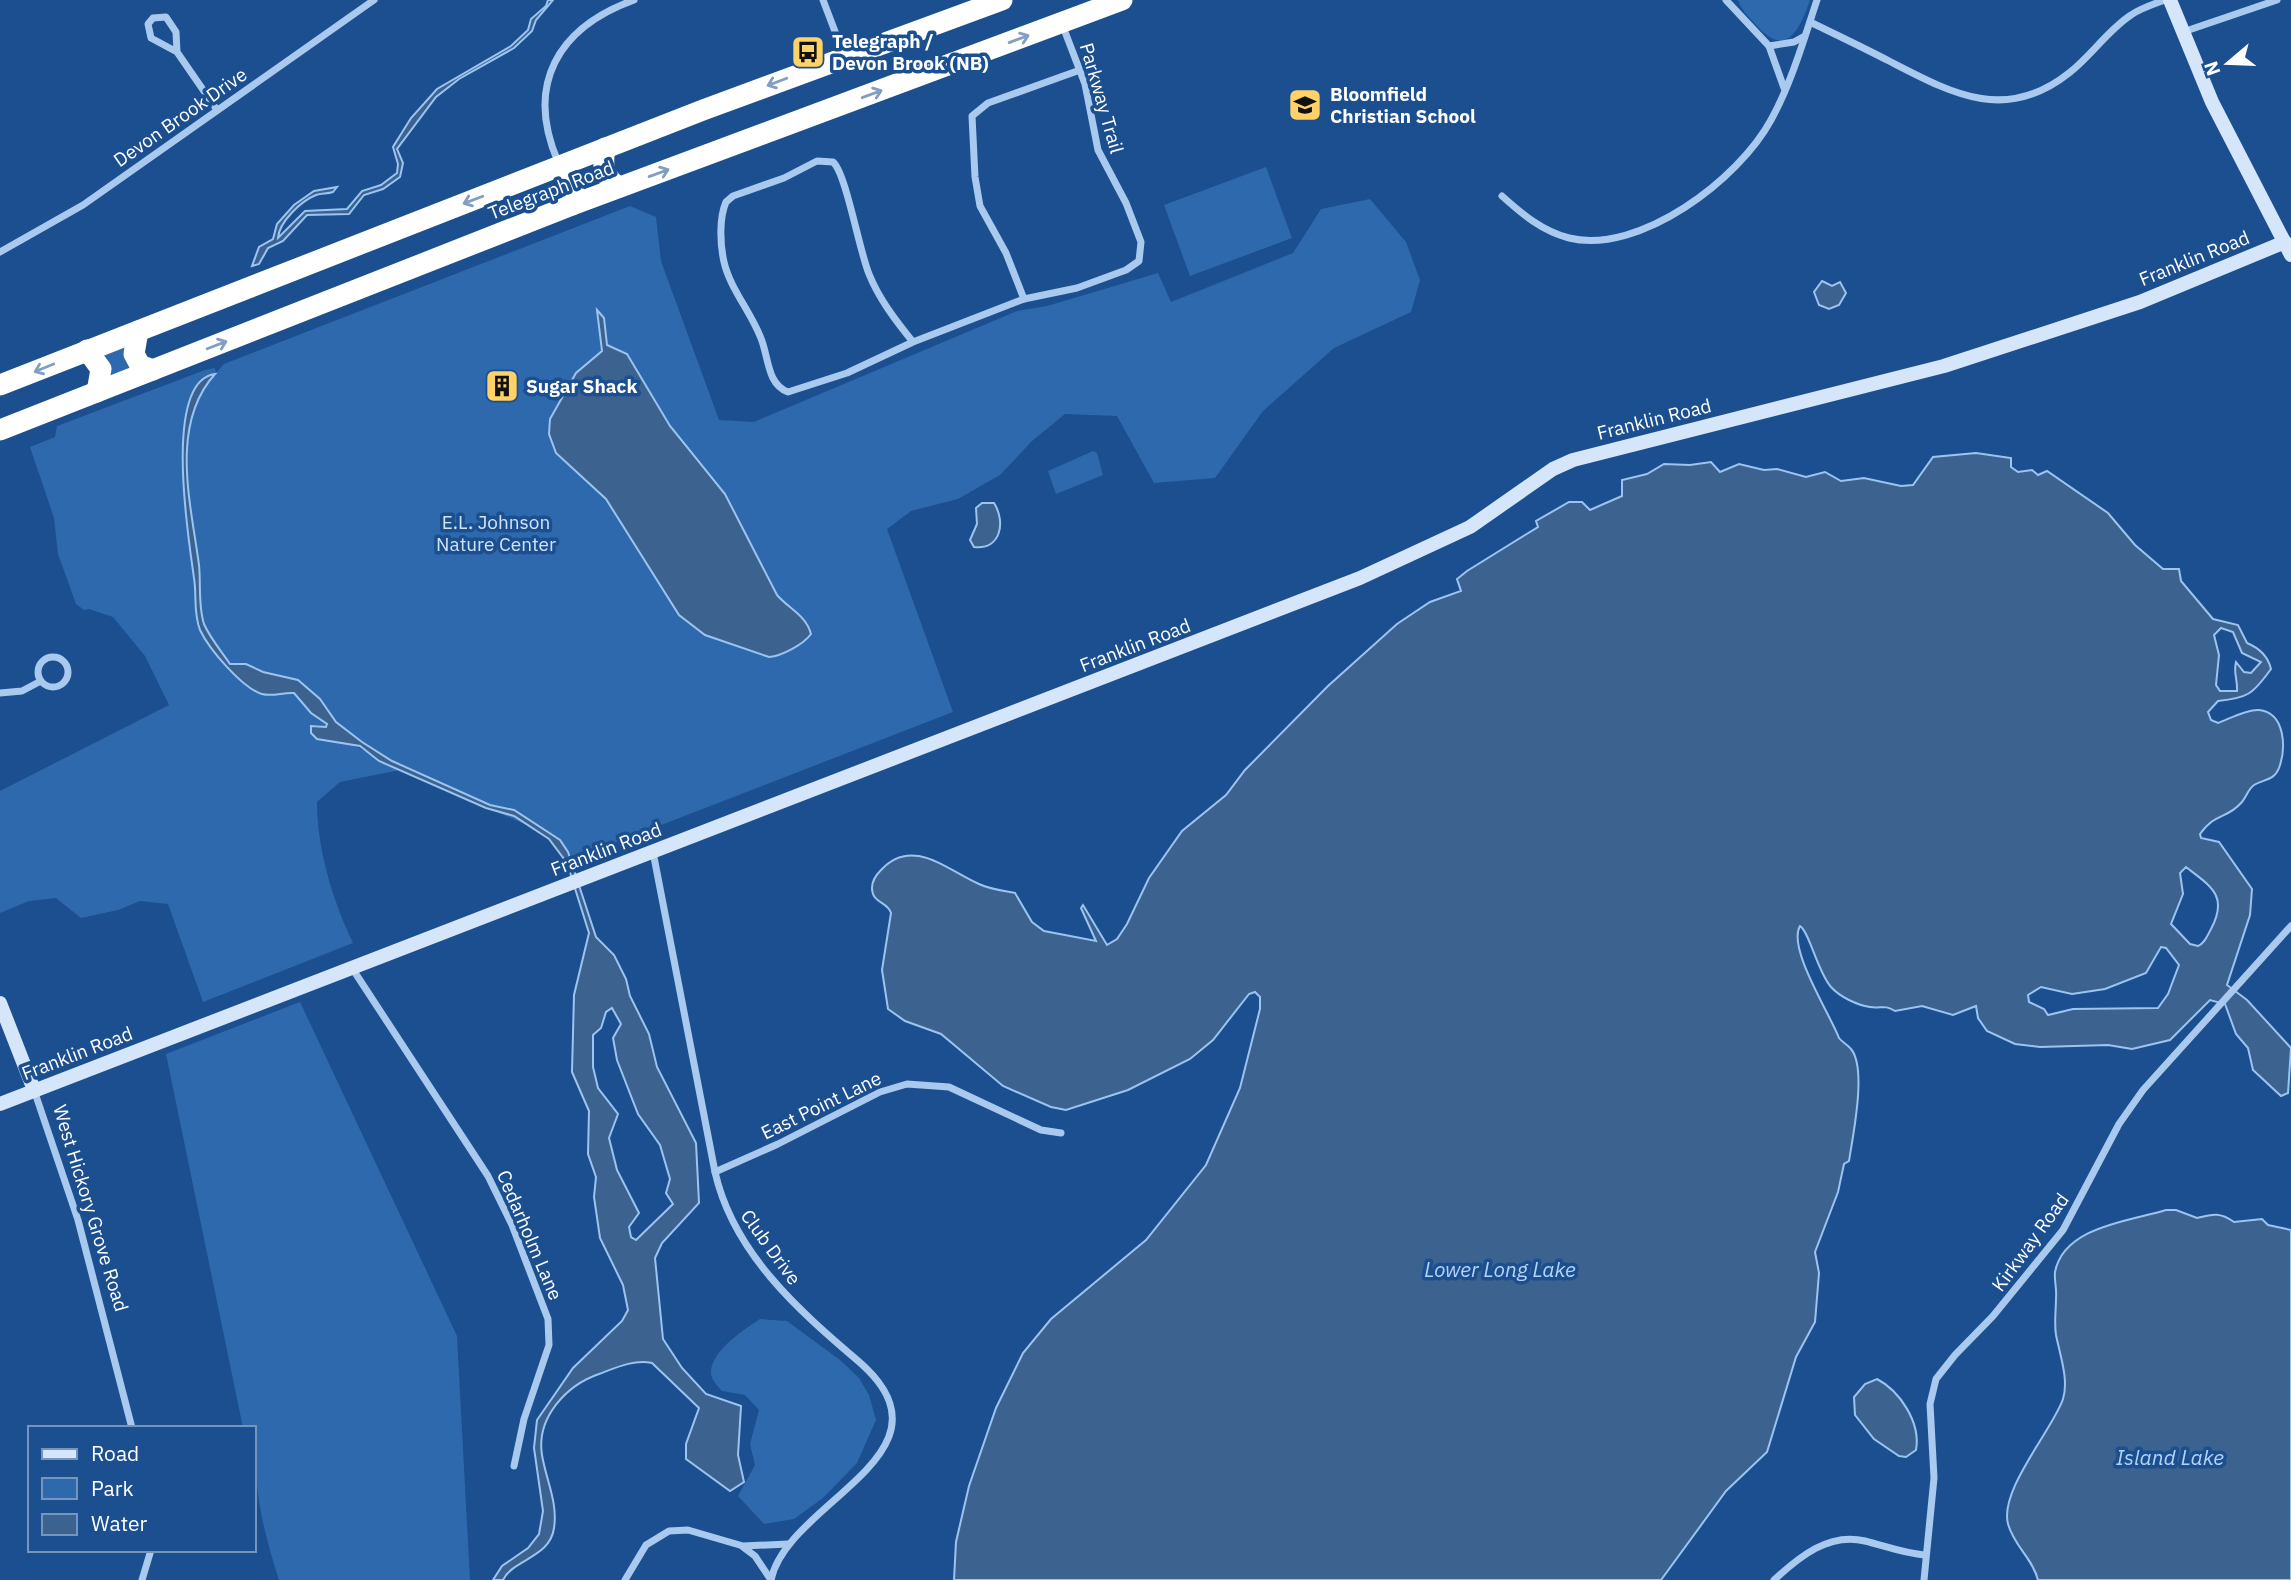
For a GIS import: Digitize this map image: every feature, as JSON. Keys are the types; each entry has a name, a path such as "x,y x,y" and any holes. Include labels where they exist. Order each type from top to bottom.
{"highway":[{"name":"Telegraph Road","path":"0,385 605,148 1002,0"},
{"name":"Telegraph Road","path":"0,430 572,205 1122,0"},
{"path":"605,148 603,169 613,184 619,187"},
{"path":"560,166 570,173 575,183 572,205"},
{"path":"138,331 134,354 140,365 153,370"},
{"path":"87,351 101,369 97,392"}],"street":[{"name":"Devon Brook Drive","path":"0,253 83,205 374,0"},
{"path":"560,166 546,120 545,96 550,71 562,48 582,26 608,10 634,0"},
{"path":"823,0 845,58"},
{"path":"1502,196 1535,223 1569,238 1605,239 1641,229 1692,202 1745,157 1771,121 1817,0"},
{"path":"1810,22 1940,88 1971,99 1996,101 2022,97 2052,85 2083,63 2132,14 2168,0 2225,129 2288,249"},
{"path":"2182,33 2277,0"},
{"path":"1730,2 1769,46 1785,89"},
{"path":"177,52 174,24 166,17 153,18 148,24 151,38 177,52 218,110"},
{"name":"Parkway Trail","path":"1024,299 1077,288 1133,266 1142,255 1141,242 1126,202 1098,150 1080,70 1062,23"},
{"path":"1769,46 1794,42 1803,37"},
{"path":"912,342 873,282 855,233 844,176 833,162 817,161 784,178 733,196 726,202 722,237 726,267 761,338 773,379 781,390 803,390 912,342 1024,299 1006,253 980,206 975,177 972,116 988,103 1080,70"},
{"name":"Franklin Road","path":"0,1104 1360,578 1470,527 1553,469 1569,462 1956,362 2140,302 2288,249"},
{"path":"0,693 22,691 39,682 54,687 64,682 68,673 65,663 57,658 44,660 39,667 39,682"},
{"name":"Club Drive","path":"653,852 715,1172 726,1210 758,1259 795,1306 871,1373 884,1392 890,1408 888,1438 871,1467 788,1544 776,1561 771,1580"},
{"name":"Kirkway Road","path":"1924,1580 1924,1555 1933,1494 1930,1404 1936,1379 1955,1355 1993,1317 2063,1230 2126,1114 2183,1044 2291,926"},
{"name":"Cedarholm Lane","path":"351,968 488,1176 548,1319 549,1345 524,1419 514,1466"},
{"name":"West Hickory Grove Road","path":"0,1003 34,1090 78,1220 131,1426"},
{"name":"East Point Lane","path":"715,1172 880,1092 907,1083 949,1087 1041,1130 1061,1133"},
{"path":"625,1580 646,1545 669,1531 688,1530 743,1546 788,1544"},
{"path":"1774,1580 1805,1554 1841,1540 1860,1540 1899,1552 1924,1555"},
{"path":"743,1546 755,1556 771,1580"},
{"path":"142,1580 150,1552"}],"green space":[{"path":"1738,0 1810,0 1797,29 1785,40 1777,40 1757,26 1743,11"},
{"path":"1266,167 1292,238 1190,276 1164,205"},
{"name":"E.L. Johnson Nature Center","path":"1370,199 1406,242 1420,280 1411,312 1334,348 1263,411 1215,478 1154,483 1117,416 1065,414 1032,441 1000,475 958,499 911,511 887,529 953,712 563,863 559,846 540,831 436,785 327,727 314,725 326,741 357,747 400,770 340,782 317,802 323,856 339,910 353,943 203,1002 168,904 140,901 118,910 81,918 56,898 29,901 0,913 0,791 169,705 145,656 113,617 89,609 84,610 76,604 58,554 54,518 30,447 55,437 57,426 205,370 215,368 216,373 224,364 630,206 656,217 661,261 719,420 754,422 1017,311 1047,306 1158,273 1171,302 1293,253 1321,209"},
{"path":"125,347 131,369 110,378 104,355"},
{"path":"1093,451 1097,453 1103,475 1056,494 1048,471"},
{"path":"300,1002 457,1336 470,1580 279,1580 263,1523 257,1487 256,1426 243,1426 166,1054"},
{"path":"760,1319 787,1321 840,1360 859,1378 869,1395 876,1420 857,1463 823,1498 794,1519 764,1524 738,1496 755,1465 750,1444 759,1410 745,1395 722,1391 712,1378 711,1369 714,1360 727,1344"}],"water":[{"path":"548,0 553,0 536,20 532,31 514,48 459,79 436,97 397,149 403,163 400,177 383,189 364,195 349,214 307,215 283,241 268,248 259,264 252,266 259,247 273,239 277,224 294,205 314,191 337,187 333,192 316,195 298,207 282,225 278,238 305,211 347,209 362,191 381,185 397,173 398,164 393,147 411,118 437,89 511,46 528,30 531,19 546,6"},
{"path":"1822,281 1832,286 1840,282 1846,293 1839,305 1829,309 1819,305 1814,292"},
{"path":"597,310 604,318 607,345 627,354 670,426 725,494 777,595 809,627 811,634 792,649 769,657 705,635 679,615 606,499 556,453 549,434 550,419 576,373 602,351"},
{"path":"215,374 201,394 192,417 187,466 199,565 201,610 204,624 213,640 230,664 246,664 263,672 298,680 320,699 336,722 392,761 490,805 514,810 560,840 568,852 596,937 614,955 626,979 630,996 649,1034 657,1067 696,1143 699,1203 662,1243 655,1258 663,1339 682,1368 706,1394 741,1406 738,1455 744,1482 730,1491 686,1459 686,1444 699,1408 652,1363 632,1363 599,1374 565,1394 549,1416 541,1441 553,1500 554,1528 546,1546 515,1567 503,1580 493,1580 502,1566 528,1548 539,1534 543,1511 534,1448 537,1420 573,1368 622,1321 628,1310 623,1285 600,1238 594,1197 596,1177 588,1154 589,1111 572,1072 574,995 589,933 567,863 549,839 514,816 486,808 379,761 360,746 317,739 311,733 311,726 326,727 327,724 311,713 294,693 266,695 254,690 227,667 211,647 200,630 197,617 184,499 184,432 189,404 199,383","holes":["612,1008 621,1024 613,1038 617,1060 638,1114 660,1145 670,1179 666,1193 673,1204 636,1240 631,1237 629,1227 639,1213 617,1170 609,1138 618,1114 598,1088 593,1067 593,1035 601,1028 606,1012"]},
{"name":"Lower Long Lake","path":"1976,453 2011,458 2011,467 2018,472 2032,470 2038,475 2047,471 2108,513 2135,545 2163,569 2179,569 2181,581 2213,619 2238,625 2247,643 2259,650 2268,660 2271,669 2254,689 2243,696 2218,701 2208,712 2211,720 2218,723 2254,710 2268,713 2279,725 2282,733 2283,751 2279,768 2272,778 2252,787 2236,808 2211,822 2200,834 2201,838 2219,842 2252,889 2250,915 2227,985 2247,1000 2291,1048 2288,1093 2281,1096 2253,1070 2248,1048 2236,1034 2225,1004 2210,1000 2170,1040 2132,1049 2108,1045 2040,1047 2015,1044 1987,1031 1978,1018 1976,1006 1953,1015 1922,1006 1895,1011 1885,1007 1870,1007 1844,997 1826,981 1800,926 1799,949 1804,965 1839,1038 1856,1058 1858,1071 1856,1119 1849,1161 1844,1164 1838,1192 1815,1252 1819,1273 1815,1322 1796,1357 1767,1452 1726,1491 1661,1580 954,1580 956,1542 969,1486 996,1408 1023,1353 1051,1319 1146,1240 1206,1165 1240,1088 1260,1009 1260,997 1255,992 1249,994 1213,1040 1190,1059 1128,1090 1066,1110 1051,1107 1003,1086 941,1034 905,1021 888,1009 882,970 891,913 872,891 879,872 893,860 905,856 930,859 983,886 1015,893 1032,922 1044,931 1096,941 1081,908 1083,905 1107,945 1117,939 1127,924 1149,878 1182,831 1226,795 1245,770 1328,686 1397,624 1430,602 1461,591 1457,579 1538,527 1536,521 1569,502 1582,502 1590,510 1622,496 1622,480 1647,474 1664,464 1690,465 1711,462 1720,472 1739,464 1764,470 1777,469 1806,477 1825,472 1841,481 1864,478 1901,486 1913,485 1933,457","holes":["2221,628 2233,632 2242,653 2261,662 2251,673 2244,672 2236,662 2237,691 2220,691 2216,685 2219,655 2214,635","2186,867 2209,886 2217,899 2216,917 2206,939 2198,946 2190,944 2171,924 2183,894 2180,873","2161,947 2166,948 2179,965 2168,994 2158,1008 2073,1009 2048,1015 2044,1009 2029,1002 2028,995 2041,987 2072,994 2105,989 2146,973"]},
{"path":"982,503 994,503 998,510 999,533 990,544 974,547 970,540 977,524 976,508"},
{"name":"Island Lake","path":"2176,1210 2197,1218 2220,1215 2234,1222 2262,1219 2268,1225 2291,1230 2291,1580 2038,1580 2036,1572 2011,1532 2007,1510 2019,1477 2057,1412 2065,1392 2055,1330 2055,1272 2061,1257 2071,1244 2085,1235 2118,1222"},
{"path":"1877,1379 1894,1391 1912,1419 1917,1440 1916,1450 1906,1457 1899,1456 1874,1439 1855,1415 1854,1397 1865,1384"}],"place":[{"name":"Telegraph / Devon Brook (NB)","path":"808,52"},
{"name":"Bloomfield Christian School","path":"1305,105"},
{"name":"Sugar Shack","path":"502,386"}]}
